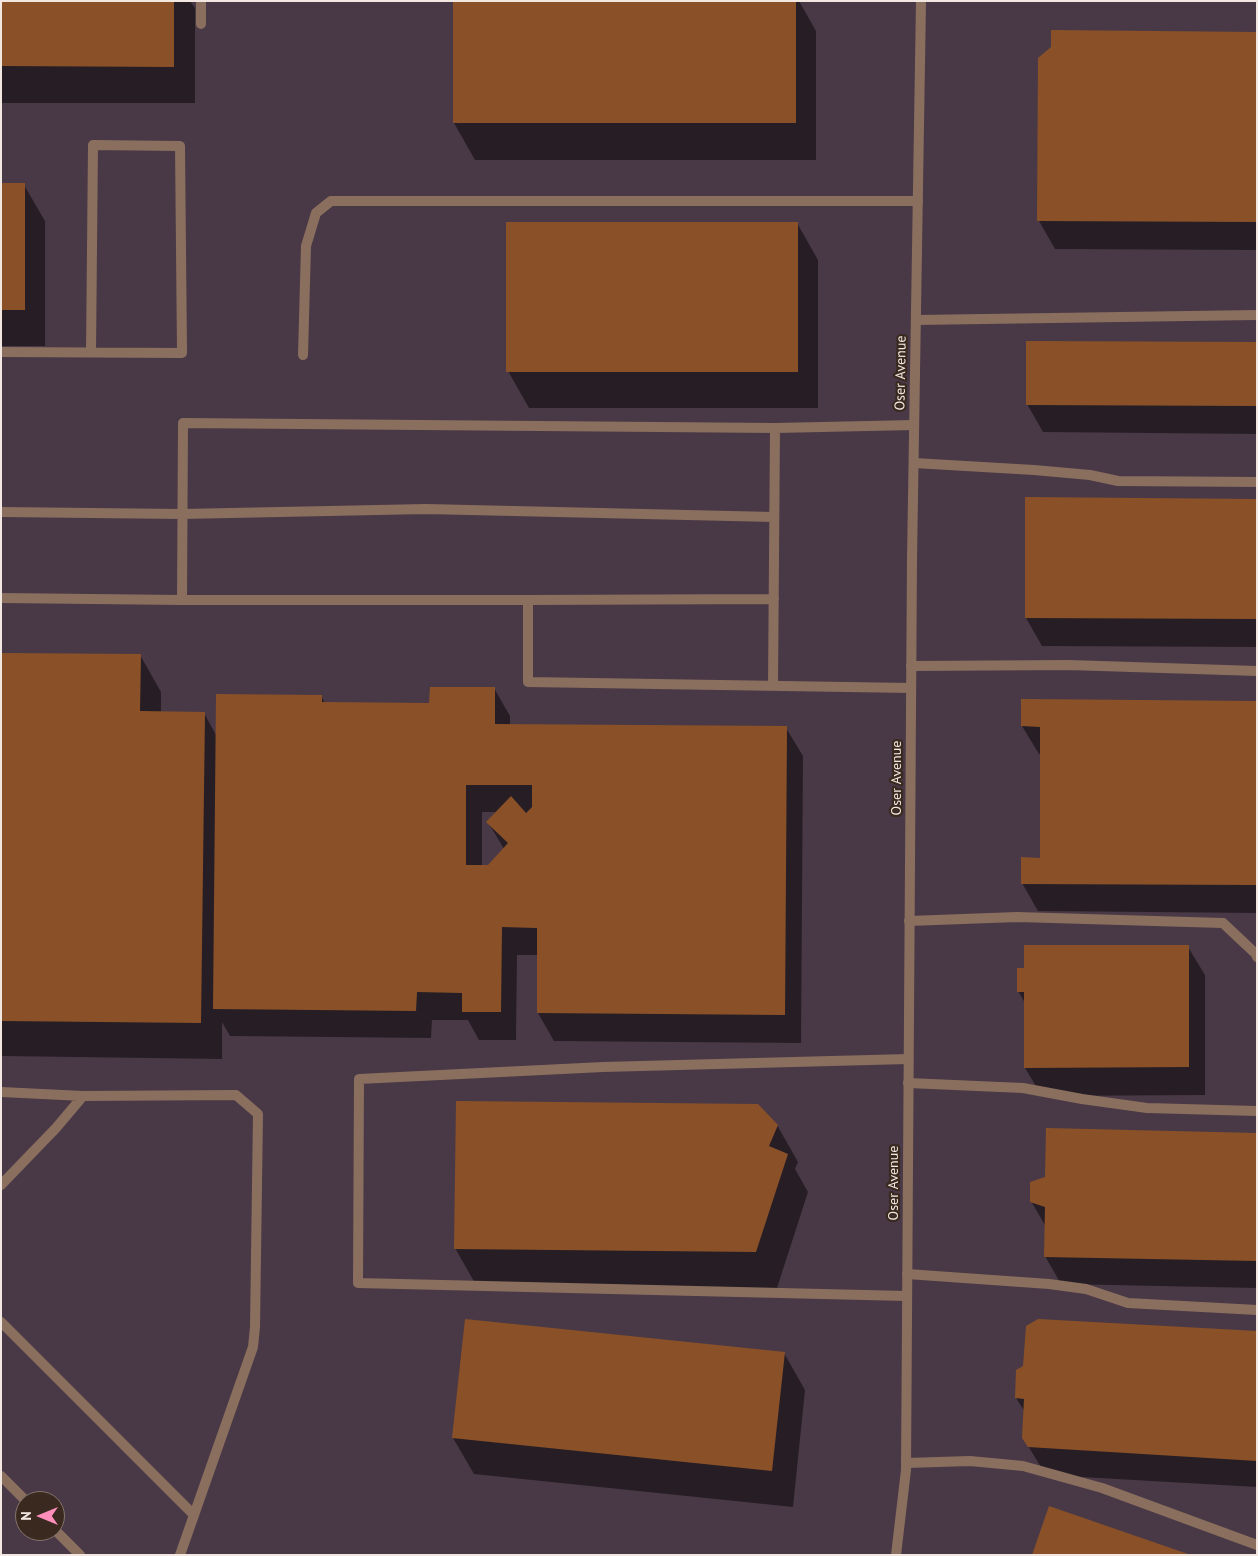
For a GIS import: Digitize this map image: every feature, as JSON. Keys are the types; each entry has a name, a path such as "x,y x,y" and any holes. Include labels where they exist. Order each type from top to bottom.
{"street":[{"path":"201,1 201,24"},
{"name":"Oser Avenue","path":"896,1555 906,1463 911,688 921,1"},
{"path":"1,352 182,353 180,146 93,145 91,352"},
{"path":"303,356 306,246 316,213 331,201 918,201"},
{"path":"916,320 1257,315"},
{"path":"182,600 183,423 775,428 914,425"},
{"path":"773,686 775,428"},
{"path":"914,463 1034,470 1090,475 1118,481 1257,482"},
{"path":"1,512 182,514 426,509 774,517"},
{"path":"1,598 182,600 774,599"},
{"path":"528,600 528,682 911,688"},
{"path":"912,666 1069,665 1257,671"},
{"path":"909,921 1017,917 1223,923 1257,957"},
{"path":"907,1296 358,1283 359,1078 613,1067 908,1059"},
{"path":"908,1083 1023,1088 1147,1108 1257,1111"},
{"path":"1,1092 83,1096 236,1095 258,1114 253,1347 180,1555"},
{"path":"1,1185 56,1128 83,1096"},
{"path":"907,1274 1049,1284 1086,1289 1128,1303 1257,1310"},
{"path":"1,1322 194,1515"},
{"path":"906,1463 970,1461 1023,1466 1102,1488 1257,1544"},
{"path":"1,1476 16,1491"},
{"path":"65,1540 80,1555"}],"shaded area":[{"path":"1,1 1257,1 1257,1555 1,1555"}],"building":[{"path":"1,1 174,1 174,67 1,66"},
{"path":"453,1 796,1 796,123 453,123"},
{"path":"1051,30 1257,32 1257,222 1037,221 1038,58 1051,47"},
{"path":"1,183 25,183 25,310 1,310"},
{"path":"506,222 798,222 798,372 506,372"},
{"path":"1026,341 1257,342 1257,406 1026,405"},
{"path":"1025,497 1257,499 1257,619 1025,618"},
{"path":"1,653 141,654 140,711 205,712 201,1023 1,1021"},
{"path":"430,687 495,687 495,724 787,726 785,1015 537,1013 537,928 502,927 501,1012 462,1012 462,993 417,992 416,1011 213,1009 216,694 322,695 322,702 429,703","holes":["466,785 532,785 532,807 526,813 511,796 486,822 508,843 488,865 466,865"]},
{"path":"1021,699 1257,701 1257,885 1021,884 1021,857 1040,858 1040,727 1021,726"},
{"path":"1024,945 1189,945 1189,1067 1024,1068 1024,992 1017,992 1017,968 1024,968"},
{"path":"456,1101 758,1104 778,1125 769,1146 788,1154 756,1252 454,1249"},
{"path":"1046,1128 1257,1133 1257,1261 1044,1257 1045,1207 1030,1202 1030,1182 1045,1177"},
{"path":"465,1319 785,1352 772,1471 452,1438"},
{"path":"1038,1319 1257,1331 1257,1461 1028,1447 1022,1438 1024,1399 1015,1398 1016,1370 1023,1366 1026,1326"},
{"path":"1049,1506 1188,1554 1188,1555 1032,1555"}]}
